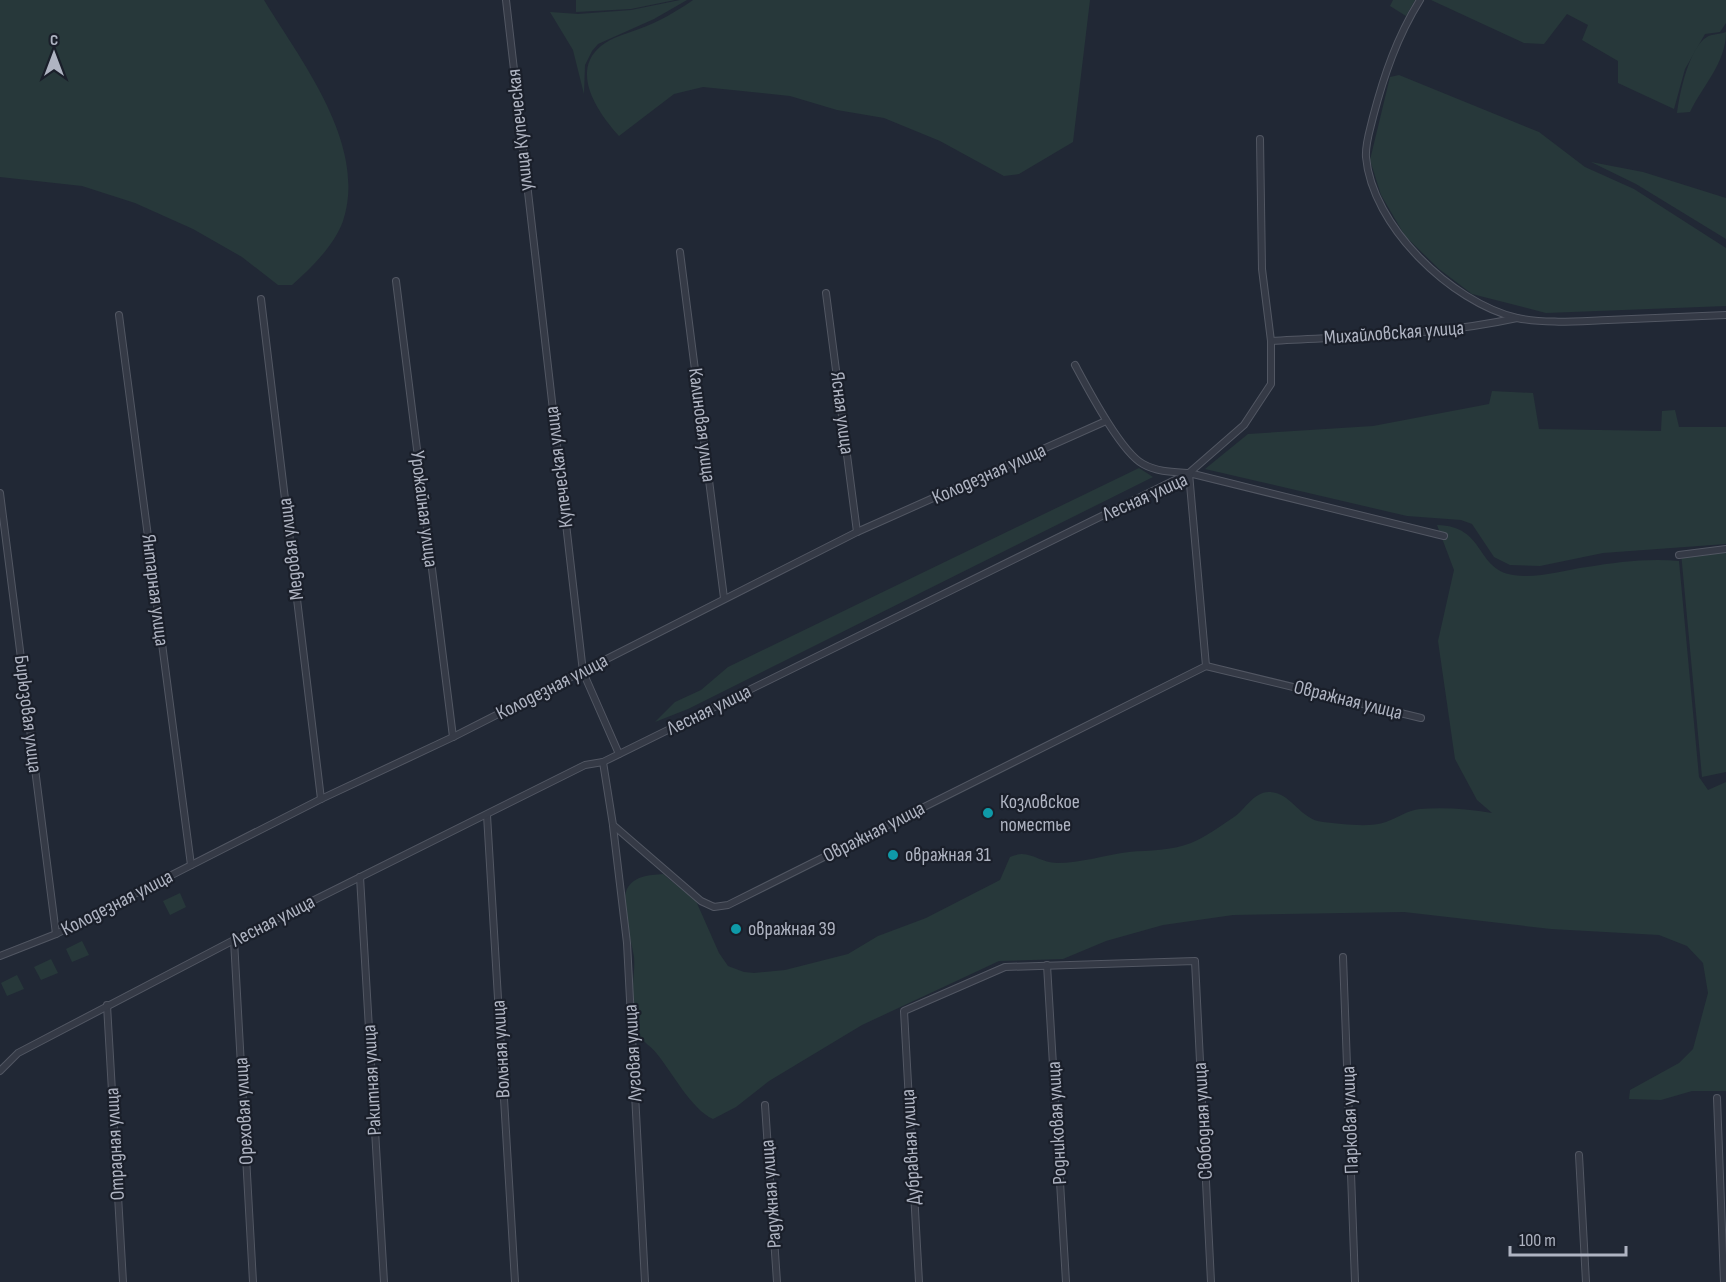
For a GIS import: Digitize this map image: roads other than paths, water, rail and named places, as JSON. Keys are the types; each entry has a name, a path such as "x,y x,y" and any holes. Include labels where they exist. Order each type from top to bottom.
{"street":[{"name":"улица Купеческая","path":"506,0 535,261"},
{"name":"Михайловская улица","path":"1420,0 1386,66 1366,145 1366,159 1376,196 1402,240 1435,273 1470,298 1517,318"},
{"path":"1075,365 1106,421 1142,464 1165,472 1189,473 1244,425 1270,384 1271,341 1262,268 1260,138"},
{"name":"Калиновая улица","path":"680,252 724,598"},
{"name":"Купеческая улица","path":"535,261 583,672 619,754"},
{"name":"Урожайная улица","path":"396,281 453,737"},
{"name":"Ясная улица","path":"826,293 857,532"},
{"name":"Медовая улица","path":"261,298 321,799"},
{"name":"Янтарная улица","path":"119,315 191,865"},
{"name":"Михайловская улица","path":"1271,341 1421,334 1466,329 1517,318 1568,322 1726,315"},
{"name":"Колодезная улица","path":"0,956 56,934 321,799 583,672 857,532 1106,421"},
{"path":"1189,473 1206,666"},
{"name":"Лесная улица","path":"0,1071 18,1053 234,940 585,765 603,762 1189,473 1444,536"},
{"name":"Бирюзовая улица","path":"0,493 56,934"},
{"path":"1679,555 1726,549"},
{"name":"Овражная улица","path":"613,825 701,901 714,907 728,905 1206,666 1420,718"},
{"path":"603,762 613,825"},
{"name":"Вольная улица","path":"488,815 514,1282"},
{"name":"Луговая улица","path":"613,825 627,943 645,1282"},
{"name":"Ракитная улица","path":"360,877 384,1282"},
{"name":"Ореховая улица","path":"234,940 253,1282"},
{"name":"Парковая улица","path":"1343,957 1355,1282"},
{"name":"Свободная улица","path":"1047,965 1195,960 1210,1282"},
{"name":"Дубравная улица","path":"919,1282 904,1011 1005,968 1047,965"},
{"name":"Родниковая улица","path":"1047,965 1066,1282"},
{"name":"Отрадная улица","path":"107,1005 123,1282"},
{"path":"1718,1098 1724,1282"},
{"name":"Радужная улица","path":"765,1105 777,1282"},
{"path":"1579,1155 1586,1282"}],"place":[{"name":"Козловское поместье","path":"988,813"},
{"name":"овражная 31","path":"893,855"},
{"name":"овражная 39","path":"736,929"}]}
